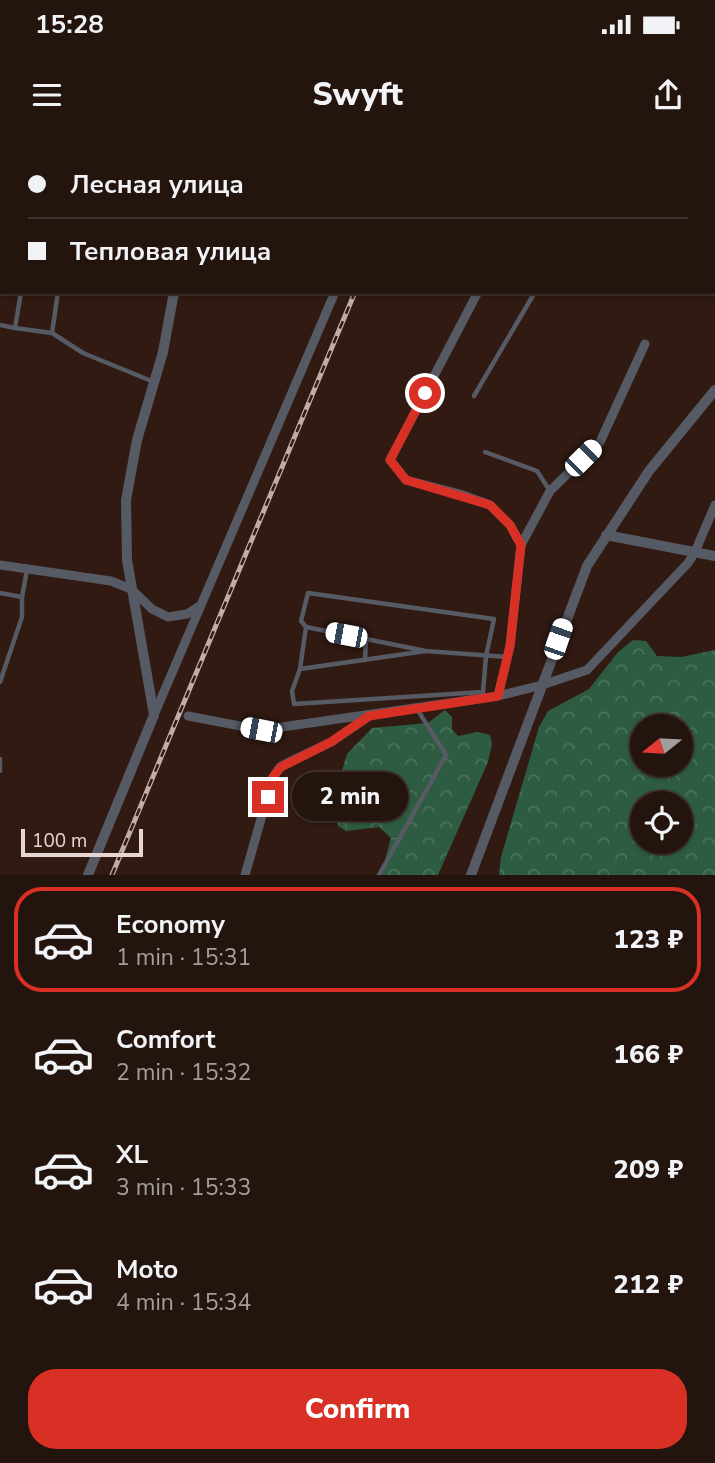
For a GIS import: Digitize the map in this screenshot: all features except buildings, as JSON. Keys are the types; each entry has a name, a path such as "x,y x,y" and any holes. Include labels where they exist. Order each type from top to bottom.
{"street":[{"path":"154,715 127,560 126,500 137,440 163,352 174,294"},
{"path":"88,875 334,294"},
{"path":"477,294 390,460 406,480 490,505 510,525 521,545"},
{"path":"498,696 508,657 521,545 550,491 600,442 645,344"},
{"path":"471,875 587,566 649,471 715,390"},
{"path":"188,716 261,730 498,696 587,670 695,552 715,505"},
{"path":"606,535 715,556"},
{"path":"0,565 110,581 131,589 152,609 168,617 187,614 202,604"},
{"path":"245,875 273,777 281,767 331,742 369,716"}],"lane":[{"path":"15,328 21,294"},
{"path":"52,333 58,294"},
{"path":"474,396 534,294"},
{"path":"0,326 52,333 83,353 154,382"},
{"path":"485,452 537,471 550,491"},
{"path":"0,682 22,617 27,569"},
{"path":"0,593 22,597"},
{"path":"306,627 300,669 292,691 295,704 483,692 486,656 494,619 308,593 301,621 306,627 426,651 486,656 508,657"},
{"path":"365,660 366,639"},
{"path":"300,669 426,651"},
{"path":"379,875 446,755 416,708"},
{"path":"0,759 0,772"}],"green space":[{"path":"633,640 646,641 657,656 681,657 715,650 715,875 499,875 501,857 539,727 548,711 589,689 618,652"},
{"path":"445,710 452,717 452,729 458,736 478,732 490,735 492,744 488,762 438,875 381,875 391,838 379,827 346,831 338,826 332,804 347,754 372,728 428,723"}],"railway":[{"path":"112,875 354,294"}],"route":[{"path":"268,797 273,777 281,767 331,742 369,716 498,696 510,646 521,545 510,525 490,505 406,480 396,470 390,460 425,393"}]}
